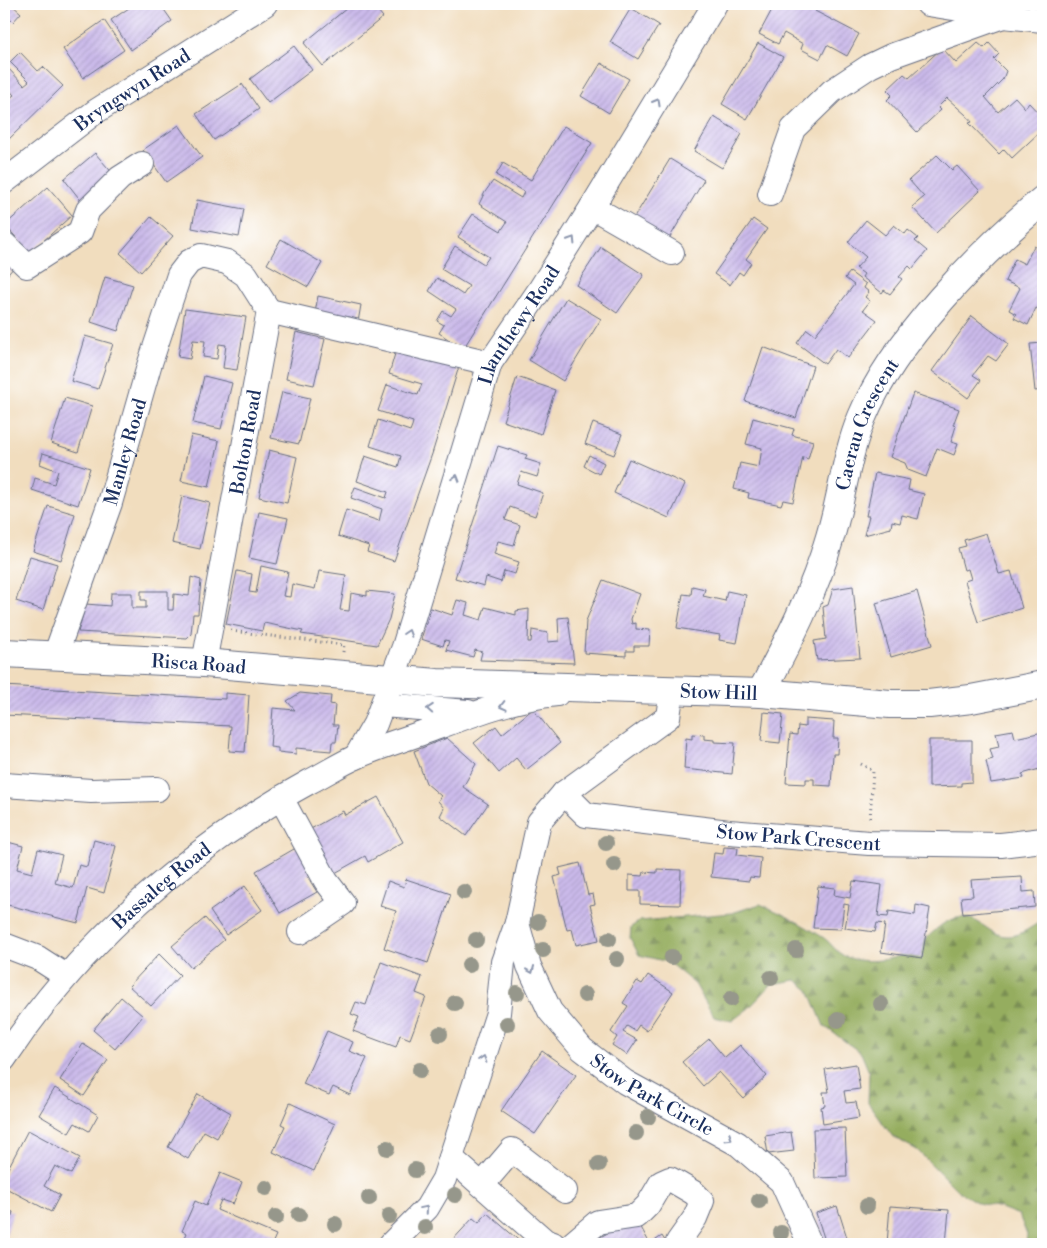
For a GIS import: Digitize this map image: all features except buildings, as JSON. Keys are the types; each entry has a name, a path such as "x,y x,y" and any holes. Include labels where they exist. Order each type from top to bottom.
{"main road":[{"name":"Caerau Crescent","path":"761,693 812,592 831,536 840,490 863,416 894,360 932,310 970,268 1043,200"},
{"name":"Risca Road","path":"4,653 204,663 393,679"},
{"name":"Stow Hill","path":"393,679 437,683 761,693 890,704 929,704 971,699 1043,685"}],"street":[{"name":"Bryngwyn Road","path":"5,178 95,112 265,4"},
{"name":"Llanthewy Road","path":"393,679 423,590 490,362 541,288 592,207 715,4"},
{"path":"928,4 1002,16 1043,20"},
{"path":"770,194 793,129 832,91 870,66 891,56 1002,16"},
{"path":"4,244 28,266 80,232 88,210 120,178 142,164"},
{"path":"592,207 672,253"},
{"name":"Manley Road","path":"54,656 110,503 149,366 179,275 189,262 201,256 227,262 246,275 269,311"},
{"path":"269,311 490,362"},
{"name":"Bolton Road","path":"204,663 269,311"},
{"name":"Bassaleg Road","path":"356,757 368,740 393,679"},
{"name":"Bassaleg Road","path":"4,1059 66,976 129,913 199,852 281,798 356,757 478,712 542,696 620,689"},
{"name":"Stow Park Circle","path":"391,1244 427,1208 444,1179 498,1013 503,962 517,923 539,822 564,793 668,717 672,689"},
{"path":"382,705 478,712"},
{"path":"4,785 91,791 157,789"},
{"name":"Stow Park Crescent","path":"564,793 586,815 728,832 868,843 1001,845 1043,840"},
{"path":"281,798 326,881 343,904 300,932"},
{"name":"Stow Park Circle","path":"517,923 529,966 550,1011 582,1049 625,1082 732,1138 782,1182 810,1244"},
{"path":"4,944 38,958 66,976"},
{"path":"482,1186 512,1150 565,1191"},
{"path":"451,1158 545,1241 553,1244"},
{"path":"572,1244 598,1222 636,1216 648,1205 661,1183 670,1179 702,1201 694,1218 678,1242"}],"path":[{"path":"211,628 344,645 343,655"},
{"path":"861,764 873,770 868,843"}],"green space":[{"path":"760,904 785,915 816,933 827,940 844,956 867,961 884,960 907,953 943,924 957,918 972,919 995,933 1009,936 1014,936 1043,921 1043,1244 1026,1244 1027,1235 1019,1215 1001,1208 978,1203 958,1191 917,1150 893,1137 868,1103 869,1072 861,1053 824,1026 809,990 796,980 772,984 749,1008 732,1021 714,1017 695,984 668,962 639,955 630,938 631,927 640,921 732,913"}]}
